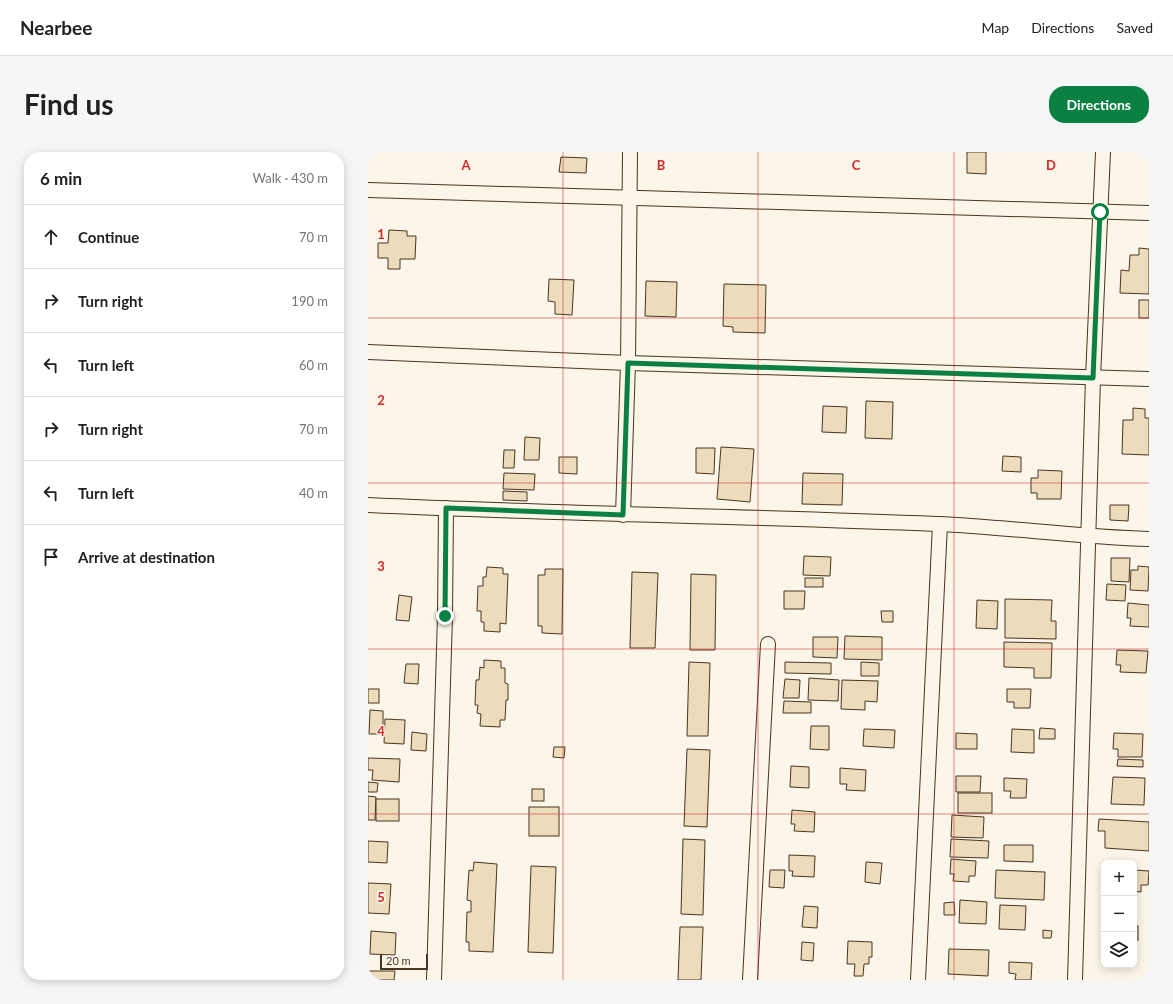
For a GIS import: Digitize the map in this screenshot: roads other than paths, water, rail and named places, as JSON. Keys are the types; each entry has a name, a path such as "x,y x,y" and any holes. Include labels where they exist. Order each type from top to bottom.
{"street":[{"path":"623,515 628,363 630,152"},
{"path":"1075,980 1093,378 1103,152"},
{"path":"368,190 1149,214"},
{"path":"368,352 628,363 1149,379"},
{"path":"368,505 623,515 940,524 1089,537 1149,539"},
{"path":"434,980 445,616 446,508"},
{"path":"918,980 940,524"},
{"path":"750,980 768,644"}]}
